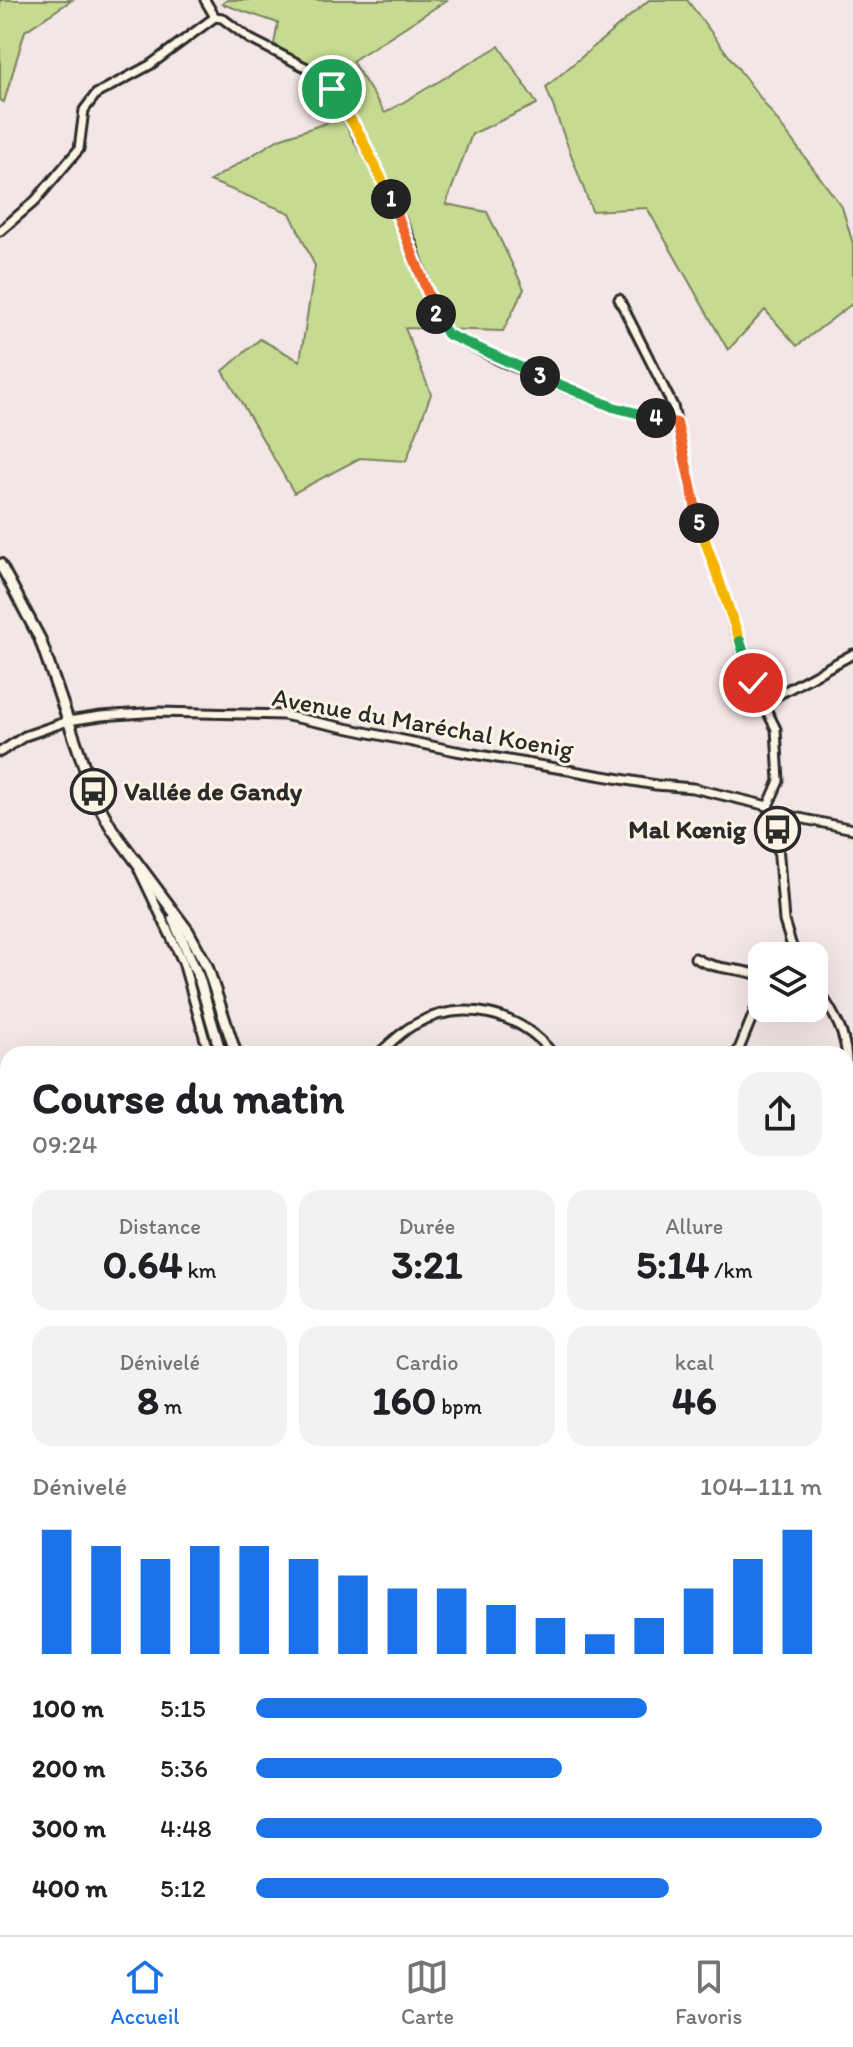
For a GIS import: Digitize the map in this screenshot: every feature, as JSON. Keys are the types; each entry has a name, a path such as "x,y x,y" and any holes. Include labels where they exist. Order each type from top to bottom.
{"street":[{"path":"205,0 215,17 313,71 332,89 384,183 412,244 432,307 447,334 503,362 613,407 677,423"},
{"path":"0,231 35,201 79,149 84,110 96,94 150,65 215,17"},
{"path":"619,299 673,406 698,519 753,683 776,729 779,781 772,810 784,921 791,942"},
{"path":"0,564 40,639 95,798 207,966 233,1046"},
{"path":"765,707 778,695 853,654"},
{"name":"Avenue du Maréchal Koenig","path":"0,752 25,736 68,721 158,712 283,715 456,751 656,785 693,788 853,829"},
{"path":"136,861 183,962 207,1046"},
{"path":"165,901 199,978 219,1046"},
{"path":"695,958 707,965 748,971"},
{"path":"828,1006 843,1030 846,1046"},
{"path":"388,1046 412,1026 443,1013 473,1011 496,1013 523,1026 544,1046"},
{"path":"740,1046 750,1022"}],"green space":[{"path":"0,0 72,0 25,31 4,102 0,100"},
{"path":"227,0 447,0 352,61 385,113 499,46 537,104 472,134 446,204 487,212 524,289 503,331 405,328 431,394 406,461 360,458 294,493 223,371 260,339 300,361 315,266 290,213 210,181 279,139 353,114 331,82 274,44 278,23 222,4"},
{"path":"649,0 687,0 842,207 853,244 853,303 797,346 765,310 728,350 647,208 592,211 546,87"}],"place":[{"name":"Vallée de Gandy","path":"93,791"},
{"name":"Mal Kœnig","path":"777,829"}],"route":[{"path":"332,89 384,183 412,244 432,307 447,334 503,362 613,407 677,423 698,519 753,683"}]}
